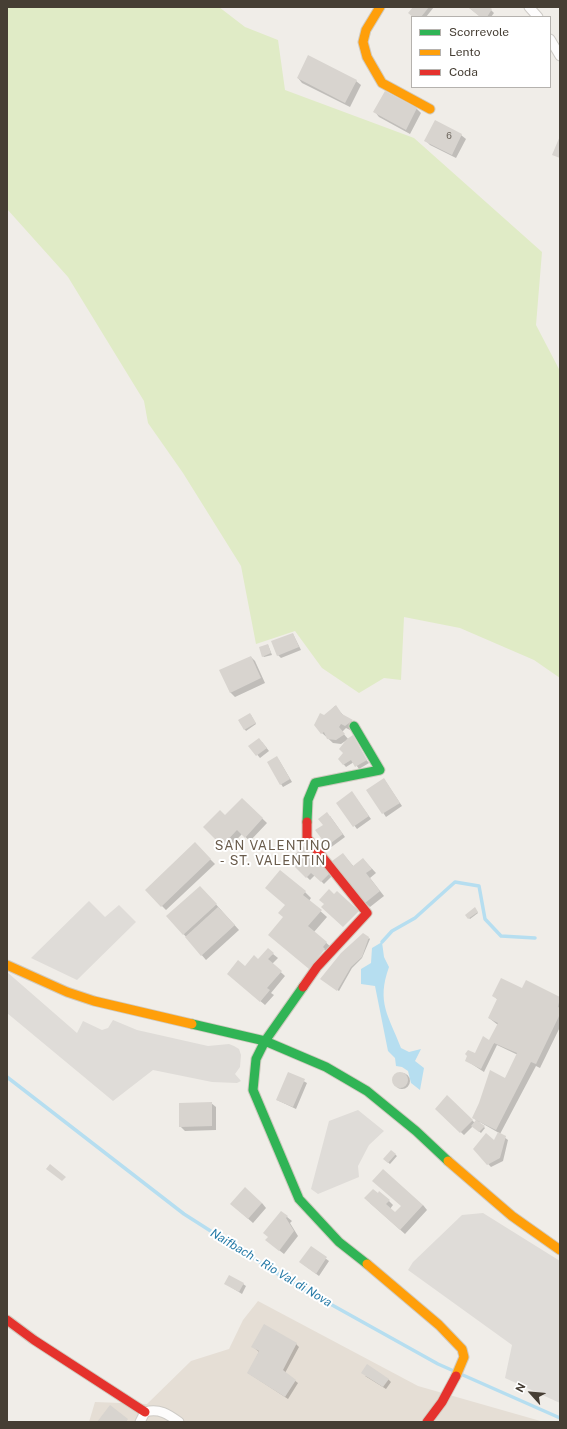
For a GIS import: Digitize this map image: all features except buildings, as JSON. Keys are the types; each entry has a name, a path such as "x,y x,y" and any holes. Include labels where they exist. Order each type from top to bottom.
{"street":[{"path":"380,7 366,30 363,42 367,57 382,83 430,109"},
{"path":"529,7 537,16"},
{"path":"551,41 560,56"},
{"path":"354,726 380,770 315,783 308,800 307,838 367,913 354,925 316,967 265,1041 256,1059 253,1090 299,1199 338,1242 394,1285 439,1325 462,1349 464,1357 460,1369 453,1384 428,1422"},
{"path":"7,965 67,992 94,1001 265,1041 326,1067 368,1091 408,1124 463,1176 512,1216 560,1250"},
{"path":"7,1320 34,1340 145,1412"},
{"path":"140,1422 145,1412 154,1409 166,1413 179,1422"}],"shaded area":[{"path":"89,901 105,917 119,905 136,922 77,980 31,958"},
{"path":"7,972 77,1033 83,1021 102,1030 108,1028 113,1020 137,1030 208,1046 229,1044 234,1046 239,1049 241,1055 240,1067 235,1074 241,1081 237,1083 212,1082 153,1070 113,1101 7,1013"},
{"path":"358,1110 384,1131 369,1145 358,1166 359,1177 318,1194 311,1189 329,1121"},
{"path":"483,1213 560,1261 560,1403 505,1378 512,1345 408,1270 413,1262 462,1215"},
{"path":"258,1301 418,1386 544,1422 89,1422 95,1402 147,1404 191,1361 229,1349 243,1320"}],"green space":[{"path":"7,7 219,7 245,27 278,40 285,90 414,138 542,252 536,325 560,371 560,678 534,660 460,628 404,617 401,680 384,678 359,693 322,668 295,631 256,644 241,566 183,473 148,423 144,401 68,277 7,209"}],"water":[{"path":"382,942 384,957 389,967 384,990 386,1009 401,1048 409,1052 421,1049 415,1061 424,1068 420,1090 411,1083 408,1071 402,1067 396,1066 395,1058 388,1051 375,986 361,984 361,969 371,963 372,948"}],"waterway":[{"path":"382,942 392,931 415,918 455,882 479,886 485,919 501,936 535,938"},
{"name":"Naifbach - Rio Val di Nova","path":"7,1077 184,1214 289,1281 438,1364 560,1418"}],"traffic: fast":[{"path":"307,822 308,800 315,783 380,770 354,726"},
{"path":"303,987 265,1041 256,1059 253,1090 299,1199 339,1242 367,1264"},
{"path":"192,1024 265,1041 326,1067 367,1091 416,1131 448,1161"}],"traffic: slow":[{"path":"380,7 366,30 363,42 367,57 382,83 430,109"},
{"path":"7,965 67,992 94,1001 192,1024"},
{"path":"448,1161 512,1216 560,1250"},
{"path":"367,1264 439,1325 462,1349 464,1357 456,1376"}],"traffic: jam":[{"path":"303,987 317,967 367,913 307,838 307,822"},
{"path":"7,1320 34,1340 145,1412"},
{"path":"427,1422 442,1402 456,1376"}],"district":[{"name":"SAN VALENTINO - ST. VALENTIN","path":"273,854"}]}
